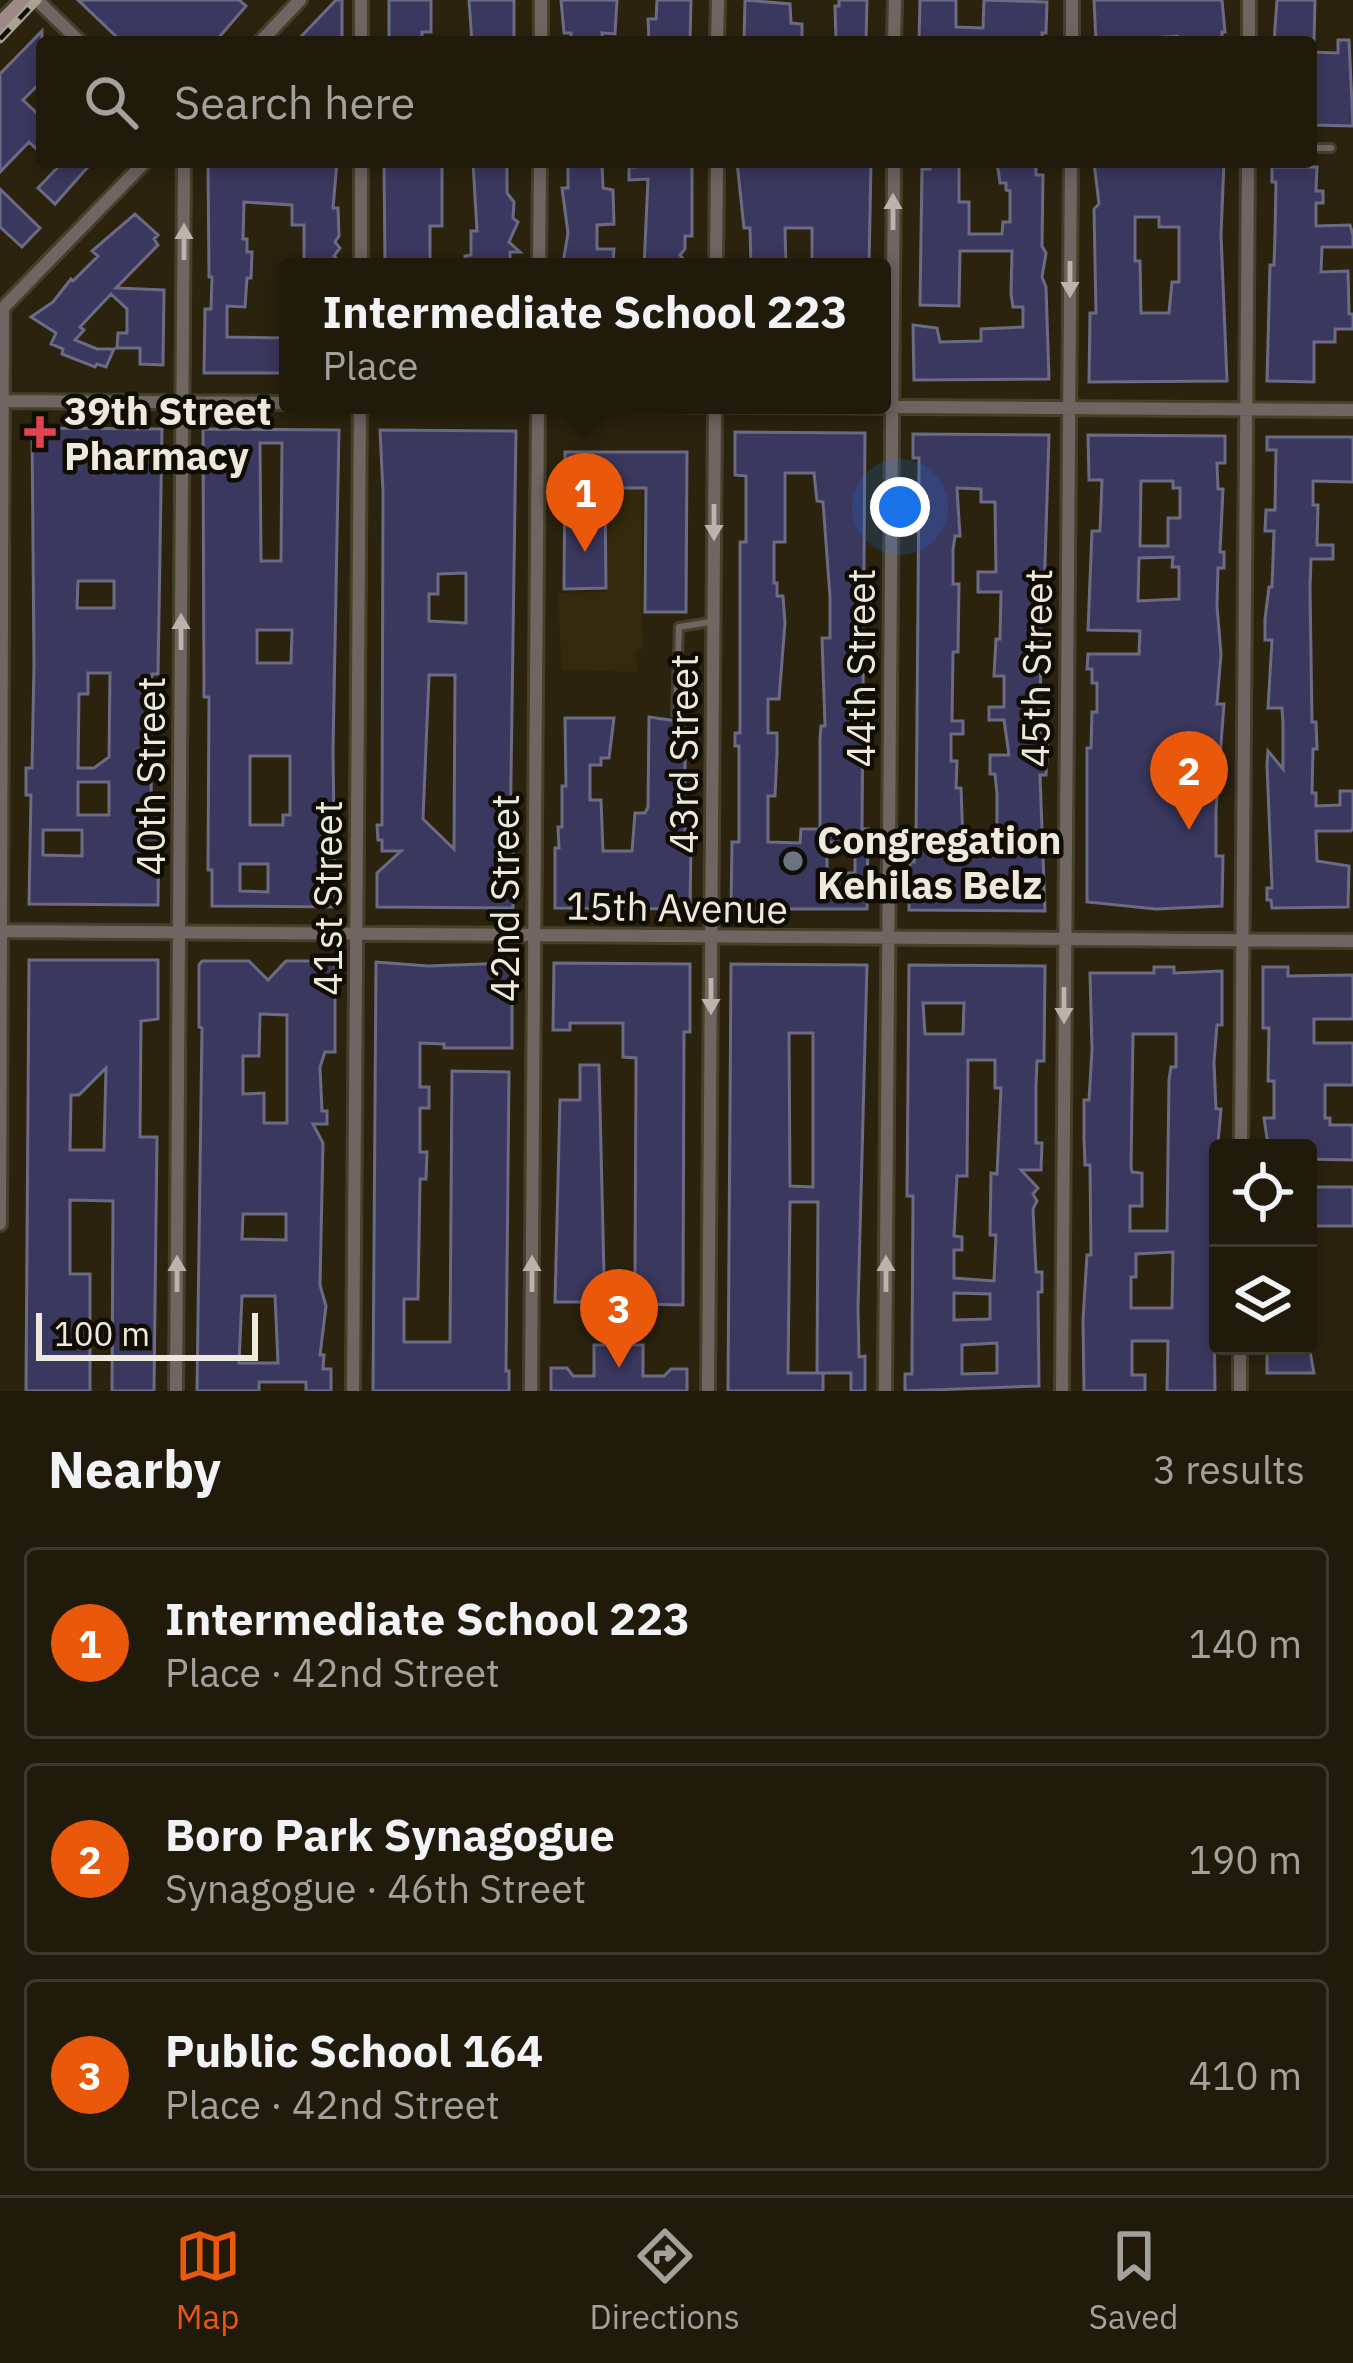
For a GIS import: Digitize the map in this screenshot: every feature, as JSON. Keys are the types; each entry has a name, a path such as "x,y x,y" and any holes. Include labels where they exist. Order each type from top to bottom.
{"main road":[{"path":"0,25 25,0"}],"street":[{"path":"37,0 74,36"},
{"path":"266,36 300,0"},
{"path":"361,0 361,36"},
{"path":"541,0 541,36"},
{"path":"717,36 718,0"},
{"path":"894,36 895,0"},
{"path":"1072,0 1072,36"},
{"path":"1249,36 1250,0"},
{"path":"0,1224 2,309 139,168"},
{"name":"40th Street","path":"176,1391 184,168"},
{"path":"361,168 361,258"},
{"path":"539,258 540,168"},
{"path":"716,258 717,168"},
{"name":"44th Street","path":"885,1391 894,168"},
{"name":"45th Street","path":"1062,1391 1071,168"},
{"path":"1241,1139 1248,168"},
{"path":"3,401 279,403"},
{"path":"892,407 1353,410"},
{"name":"41st Street","path":"353,1391 360,414"},
{"name":"42nd Street","path":"531,1391 538,414"},
{"name":"43rd Street","path":"708,1391 715,414"},
{"name":"15th Avenue","path":"1,932 1353,941"},
{"path":"1240,1355 1240,1391"}],"lane":[{"path":"1317,148 1331,148"},
{"path":"676,714 679,627 713,622"}],"shaded area":[{"path":"607,490 642,490 643,649 636,650 637,672 562,670 557,593 607,592"}],"building":[{"path":"78,0 239,0 246,6 220,36 116,36"},
{"path":"336,0 342,0 342,36 302,36"},
{"path":"389,0 431,0 431,32 389,36"},
{"path":"469,0 514,0 514,36 472,36"},
{"path":"561,0 617,0 615,34 564,33"},
{"path":"657,0 691,0 690,36 649,36 648,19 656,19"},
{"path":"745,0 790,4 791,23 802,24 802,36 744,36"},
{"path":"839,0 867,0 866,36 836,36 835,6"},
{"path":"920,0 956,0 956,27 983,28 984,0 1047,2 1042,36 919,36"},
{"path":"1094,0 1222,0 1222,36 1096,36"},
{"path":"1277,0 1315,0 1314,36 1274,36"},
{"path":"36,37 36,87 23,100 36,112 36,148 29,142 0,172 0,74"},
{"path":"1338,40 1349,40 1353,126 1317,125 1317,52 1338,53"},
{"path":"57,168 87,168 55,204 38,188"},
{"path":"208,168 336,168 333,208 338,208 335,242 340,248 336,258 304,258 304,225 292,225 292,205 244,202 243,239 247,239 247,252 252,252 251,278 247,278 245,307 227,306 227,337 279,338 279,373 204,373 205,309 211,309"},
{"path":"384,168 442,168 442,226 430,226 430,258 385,258"},
{"path":"473,168 507,168 507,193 518,222 509,242 520,252 510,252 510,258 465,258 471,255 471,231 477,231"},
{"path":"568,168 602,168 603,188 613,190 614,224 597,225 597,249 614,249 613,258 564,258 568,233 562,188 568,188"},
{"path":"629,168 692,168 692,236 685,236 682,258 644,258 648,179 629,180"},
{"path":"738,168 871,168 869,258 812,258 812,228 785,228 786,258 751,258 750,228 744,228"},
{"path":"959,168 959,202 969,202 969,234 1002,234 1003,222 1010,222 1010,191 1006,183 1000,183 998,168 1036,168 1036,175 1043,175 1042,246 1046,253 1042,277 1049,379 914,380 913,325 937,328 940,342 981,341 981,329 1023,327 1023,307 1013,307 1011,294 1012,251 960,251 959,306 920,305 922,169"},
{"path":"1095,168 1224,168 1221,235 1227,381 1089,382 1090,313 1096,313 1094,209 1099,204","holes":["1135,217 1159,217 1159,227 1179,227 1179,282 1172,282 1169,313 1141,313"]},
{"path":"1272,168 1317,168 1316,191 1323,191 1323,203 1316,203 1316,226 1350,225 1353,235 1353,247 1322,247 1321,272 1348,271 1353,329 1335,329 1335,342 1314,342 1314,382 1267,381 1275,235 1276,182 1272,182"},
{"path":"0,189 40,228 22,247 0,227"},
{"path":"135,214 158,235 154,239 158,245 116,288 164,290 163,365 140,364 140,348 117,348 118,333 127,333 127,309 111,294 80,327 84,330 75,340 97,349 114,349 106,367 95,367 62,354 63,349 51,344 56,333 31,317 53,302 98,256 92,251"},
{"path":"32,428 162,429 158,674 152,674 151,813 159,821 158,905 29,904 31,795 26,795 26,768 32,768","holes":["78,581 114,581 114,608 77,608","88,673 110,673 109,757 94,768 78,768 79,694 88,694","78,782 109,782 109,815 78,815","43,830 82,830 82,856 43,855"]},
{"path":"203,429 339,430 335,907 212,906 209,697 204,697","holes":["260,443 282,443 281,561 261,561","257,630 292,630 291,663 257,663","250,756 290,756 290,815 283,815 283,825 250,825","240,864 268,864 268,892 240,891"]},
{"path":"380,430 516,431 513,908 377,907 377,873 401,851 382,851 377,825 382,825","holes":["466,573 466,623 429,621 429,594 438,594 438,574","429,675 455,675 454,849 423,819"]},
{"path":"735,432 865,433 862,829 868,829 867,909 731,909 732,842 739,842 735,733 740,733 740,542 746,542 746,476 735,475","holes":["785,473 814,473 817,501 823,502 830,597 830,638 822,638 825,726 821,726 820,739 820,829 801,829 800,843 768,842 768,796 775,796 777,753 777,733 768,733 768,699 779,699 785,623 783,596 777,596 774,583 774,542 785,542","827,842 855,842 855,873 827,873"]},
{"path":"913,434 1049,435 1044,595 1036,595 1035,626 1041,626 1040,739 1048,739 1046,775 1040,775 1045,911 909,910 910,862 914,862 916,843 919,458 913,458","holes":["957,488 981,489 981,502 995,502 996,572 978,572 978,592 1001,592 994,676 1004,676 1004,707 989,707 989,720 1004,720 1009,755 990,755 997,794 997,843 963,843 961,788 956,788 957,761 951,761 951,734 963,734 963,721 952,721 959,584 953,584 953,550 955,536 960,536"]},
{"path":"1088,435 1225,436 1225,463 1217,463 1218,489 1223,489 1220,552 1224,552 1224,568 1218,568 1217,606 1221,654 1217,704 1224,704 1216,810 1216,856 1223,856 1222,906 1156,909 1087,902 1087,748 1091,748 1092,712 1097,712 1097,683 1092,683 1092,669 1087,669 1088,654 1139,654 1140,631 1088,630 1092,531 1100,531 1102,480 1089,480","holes":["1141,481 1173,481 1173,488 1180,488 1180,518 1168,518 1168,546 1140,546","1173,557 1172,567 1179,567 1179,599 1138,601 1139,558"]},
{"path":"1267,437 1353,437 1353,482 1313,481 1317,545 1333,545 1333,559 1311,559 1310,588 1312,722 1316,722 1317,749 1313,749 1312,793 1316,793 1316,806 1340,805 1340,791 1353,791 1353,828 1316,831 1317,861 1349,866 1348,907 1272,908 1267,900 1267,888 1272,888 1268,751 1283,769 1283,723 1282,708 1268,708 1272,640 1265,640 1265,619 1272,587 1274,531 1265,531 1266,510 1275,510 1276,450 1267,450"},
{"path":"565,452 687,452 686,612 645,612 646,488 605,488 606,588 564,589"},
{"path":"649,717 685,718 690,909 555,908 555,848 559,848 558,827 562,827 562,786 566,786 565,718 614,718 609,758 601,758 601,765 590,765 590,800 601,800 603,851 632,851 635,813 645,813 648,807"},
{"path":"29,960 158,960 158,1019 141,1021 140,1137 157,1137 154,1391 112,1391 113,1201 70,1200 70,1274 90,1274 90,1391 26,1391","holes":["106,1068 104,1150 70,1150 71,1095 79,1095"]},
{"path":"202,961 249,961 268,980 286,961 335,961 335,1052 325,1052 320,1067 327,1124 313,1124 323,1143 320,1285 326,1306 320,1355 324,1355 323,1369 331,1369 331,1391 306,1391 306,1382 259,1382 259,1391 197,1391","holes":["260,1014 287,1015 287,1123 264,1123 264,1093 243,1094 243,1056 259,1056","243,1214 286,1214 286,1240 242,1239","242,1296 275,1296 278,1363 239,1363"]},
{"path":"376,962 428,966 512,963 512,1048 444,1048 444,1044 420,1043 420,1087 429,1087 429,1108 420,1108 420,1152 427,1152 426,1179 420,1179 418,1299 404,1299 404,1342 450,1342 452,1071 509,1072 509,1391 373,1391"},
{"path":"554,963 690,964 690,1032 684,1032 683,1305 642,1304 642,1290 598,1290 598,1302 555,1302 560,1100 580,1100 580,1065 599,1065 604,1275 635,1276 636,1058 623,1057 623,1023 570,1023 570,1030 553,1030"},
{"path":"731,964 867,965 858,1309 865,1391 851,1391 851,1373 823,1373 823,1391 728,1391","holes":["789,1033 813,1033 813,1187 790,1186","790,1202 818,1202 817,1373 788,1373"]},
{"path":"909,965 1045,966 1044,1061 1037,1061 1036,1086 1041,1170 1021,1170 1038,1188 1033,1209 1036,1272 1042,1272 1039,1386 905,1391 905,1374 912,1374 913,1196 907,1196","holes":["923,1003 964,1003 963,1034 925,1034","968,1060 995,1060 995,1088 1001,1088 997,1174 991,1173 994,1281 954,1278 954,1250 962,1250 962,1237 954,1236 957,1176 967,1176","954,1293 990,1294 990,1319 954,1320","997,1343 997,1373 962,1374 962,1345"]},
{"path":"1154,967 1174,967 1174,973 1222,971 1222,1025 1217,1025 1214,1062 1216,1109 1221,1109 1218,1139 1209,1139 1209,1355 1215,1355 1215,1391 1167,1391 1168,1341 1132,1341 1132,1375 1145,1375 1145,1391 1084,1391 1083,1320 1087,1255 1091,1255 1090,1165 1085,1165 1084,1139 1092,1050 1090,973 1154,973","holes":["1133,1034 1176,1034 1176,1067 1171,1067 1169,1080 1167,1231 1130,1231 1130,1206 1142,1206 1142,1173 1132,1172 1131,1167","1173,1252 1172,1308 1131,1308 1136,1254"]},
{"path":"1263,967 1288,967 1288,976 1353,975 1353,1019 1314,1019 1314,1043 1353,1043 1353,1085 1325,1085 1325,1118 1330,1118 1330,1125 1353,1125 1353,1160 1317,1159 1317,1139 1267,1139 1264,1118 1274,1118 1274,1081 1268,1081 1269,1028 1263,1028"},
{"path":"1317,1187 1353,1187 1353,1226 1317,1226"},
{"path":"594,1345 643,1345 643,1376 687,1369 687,1391 551,1391 551,1368 567,1368 573,1376 594,1376"},
{"path":"1267,1355 1311,1355 1314,1373 1267,1373"}],"railway":[{"path":"0,39 37,0"}],"place":[{"name":"39th Street Pharmacy","path":"40,432"},
{"name":"Intermediate School 223","path":"585,552"},
{"name":"Boro Park Synagogue","path":"1189,830"},
{"name":"Congregation Kehilas Belz","path":"793,861"},
{"name":"Public School 164","path":"619,1368"}]}
